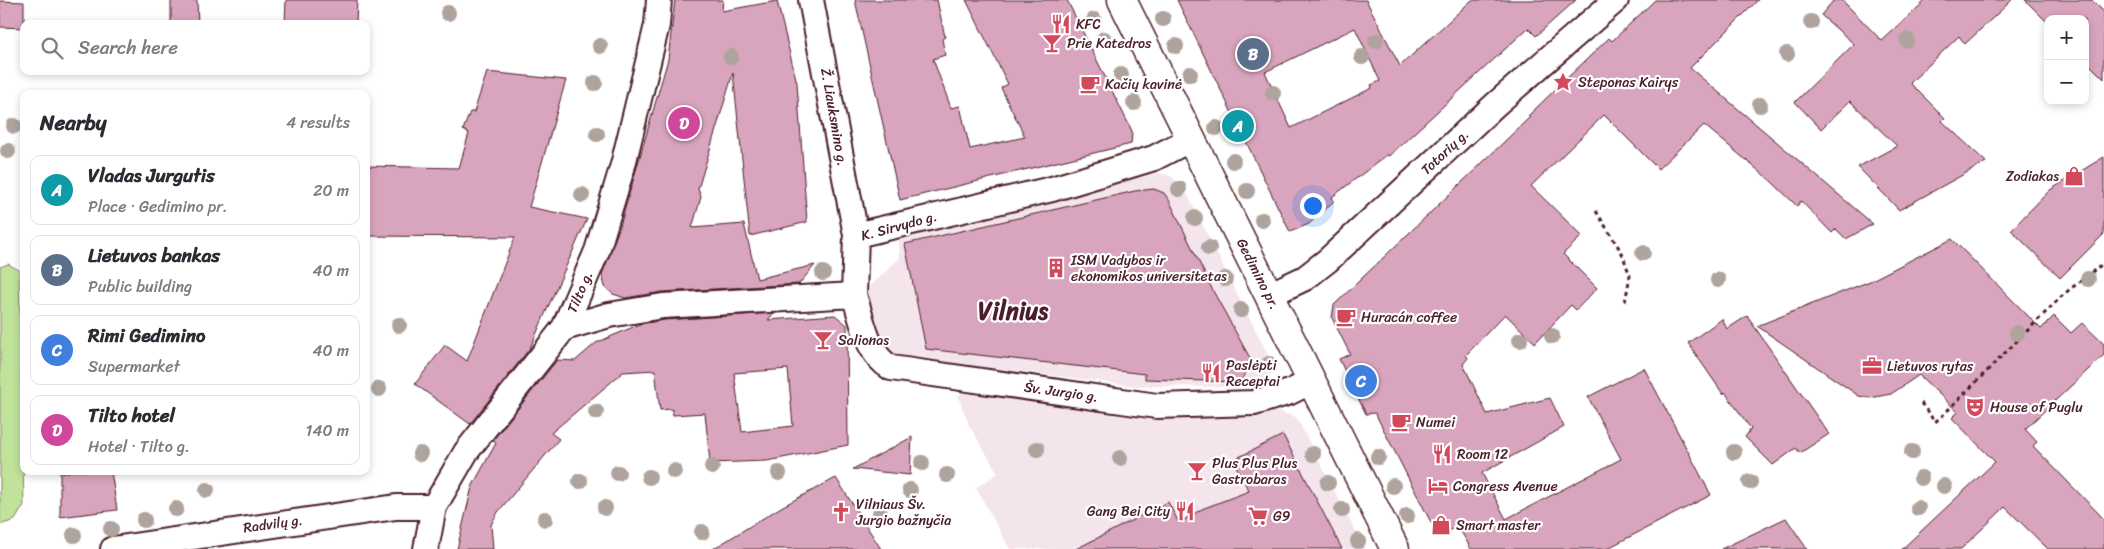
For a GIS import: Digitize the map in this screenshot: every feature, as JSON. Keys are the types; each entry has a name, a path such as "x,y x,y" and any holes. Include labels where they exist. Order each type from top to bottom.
{"main road":[{"name":"Gedimino pr.","path":"1122,0 1395,549"}],"street":[{"name":"Tilto g.","path":"426,549 434,507 466,452 564,328 597,251 623,165 657,26 659,0"},
{"name":"Ž. Liauksmino g.","path":"811,0 856,235"},
{"name":"Totorių g.","path":"1269,295 1305,278 1328,260 1496,104 1616,0"},
{"name":"K. Sirvydo g.","path":"854,295 856,235 1052,188 1154,158 1191,139"},
{"path":"564,328 609,315 663,306 854,295"},
{"name":"Šv. Jurgio g.","path":"854,295 873,353 880,361 891,368 1157,406 1254,403 1290,392 1312,381"},
{"name":"Radvilų g.","path":"112,549 396,507 434,507"}],"path":[{"path":"1596,211 1622,253 1630,276 1625,302"},
{"path":"1921,403 1935,422 2064,294 2101,265"}],"shaded area":[{"name":"ISM Vadybos ir ekonomikos universitetas","path":"1158,173 1171,176 1186,192 1273,365 1270,374 1263,383 1249,387 1135,386 892,355 878,345 868,288 900,258 899,241 905,235"},
{"path":"967,389 1148,411 1280,412 1296,417 1365,549 1010,549 976,488 998,473 969,425 958,396"}],"green space":[{"path":"8,264 19,270 20,475 23,475 24,505 15,520 0,525 0,267"}],"building":[{"path":"171,0 197,0 198,20 171,20"},
{"path":"286,0 357,0 356,20 285,20"},
{"path":"675,0 723,0 722,11 777,1 797,83 807,222 750,236 733,73 698,189 701,197 692,228 744,224 757,279 815,265 799,284 662,292 625,298 613,294 605,287 602,274 620,226 668,59"},
{"path":"855,0 937,0 945,37 942,39 945,55 933,59 951,108 960,106 970,149 1025,137 1001,88 1008,84 966,0 1067,0 1132,131 1131,144 900,200"},
{"path":"1177,0 1366,0 1400,66 1472,0 1576,0 1536,36 1528,28 1389,156 1387,155 1332,197 1334,201 1309,224 1290,232","holes":["1355,28 1380,81 1371,85 1372,88 1291,128 1265,72"]},
{"path":"1655,0 1758,0 1690,68 1873,224 1846,239 1836,229 1832,233 1801,201 1797,206 1771,181 1704,125 1658,169 1604,115 1531,186 1582,236 1563,254 1597,288 1576,310 1571,305 1535,343 1505,314 1466,355 1468,358 1463,364 1487,414 1550,398 1564,427 1482,473 1506,519 1621,459 1588,397 1644,368 1711,495 1606,549 1471,549 1458,526 1438,536 1375,413 1366,414 1339,359 1350,354 1332,318 1334,305 1530,117 1528,116 1609,38 1612,41"},
{"path":"1834,0 1842,0 1882,41 1926,0 2012,0 1965,44 1959,36 1910,83 1945,118 1942,121 1986,162 1899,210 1858,167 1897,146 1850,101 1821,129 1795,102 1854,44 1821,15"},
{"path":"2025,0 2092,0 2104,12 2104,79 2089,64 2089,15 2044,15 2044,19"},
{"path":"0,1 24,2 24,20 20,20 20,28 0,27"},
{"path":"487,72 566,80 529,207 587,219 530,348 470,424 415,384 445,345 467,361 515,237 370,236 370,166 459,168 469,133 463,130 470,112 474,112"},
{"path":"2104,157 2104,234 2060,278 2011,230 2050,190"},
{"name":"ISM Vadybos ir ekonomikos universitetas","path":"1154,189 1164,193 1169,200 1213,291 1251,360 1244,377 1237,382 1145,379 1145,374 926,349 905,244 1135,191"},
{"path":"1952,239 2041,329 2054,316 2071,333 2082,323 2104,344 2104,355 2025,429 2037,442 2033,446 2104,519 2104,549 2048,549 2005,507 1961,549 1902,549 1995,462 1952,418 1958,412 1919,375 1891,394 1870,398 1859,396 1757,326 1870,281"},
{"path":"774,313 768,320 835,315 847,325 848,445 767,461 710,463 705,413 673,415 672,409 660,410 655,370 623,372 551,433 559,439 498,512 491,525 493,549 457,549 472,487 496,443 493,440 557,360 575,361 596,343 640,324 665,320","holes":["788,369 793,426 742,432 734,373"]},
{"path":"1747,316 1829,434 1800,453 1796,448 1773,465 1745,437 1751,429 1725,392 1723,394 1688,343 1722,319 1727,329"},
{"name":"G9","path":"1283,435 1342,549 1076,549 1168,502 1179,523 1202,509 1249,491 1233,460"},
{"path":"912,437 910,475 853,469"},
{"path":"60,475 112,475 117,510 60,517"},
{"path":"836,478 881,549 713,549 783,506"},
{"path":"1786,518 1807,549 1721,549"}],"place":[{"name":"KFC","path":"1061,24"},
{"name":"Prie Katedros","path":"1052,43"},
{"name":"Lietuvos bankas","path":"1253,54"},
{"name":"Steponas Kairys","path":"1563,82"},
{"name":"Kačių kavinė","path":"1090,84"},
{"name":"Tilto hotel","path":"684,123"},
{"name":"Vladas Jurgutis","path":"1238,126"},
{"name":"Zodiakas","path":"2074,176"},
{"name":"ISM Vadybos ir ekonomikos universitetas","path":"1056,268"},
{"name":"Huracán coffee","path":"1346,317"},
{"name":"Salionas","path":"823,340"},
{"name":"Lietuvos rytas","path":"1872,366"},
{"name":"Paslėpti Receptai","path":"1211,373"},
{"name":"Rimi Gedimino","path":"1361,381"},
{"name":"House of Puglu","path":"1975,407"},
{"name":"Numei","path":"1401,422"},
{"name":"Room 12","path":"1442,454"},
{"name":"Plus Plus Plus Gastrobaras","path":"1197,471"},
{"name":"Congress Avenue","path":"1438,486"},
{"name":"Gang Bei City","path":"1185,511"},
{"name":"Vilniaus Šv. Jurgio bažnyčia","path":"841,512"},
{"name":"G9","path":"1258,516"},
{"name":"Smart master","path":"1441,525"}],"district":[{"name":"Vilnius","path":"1013,311"}]}
